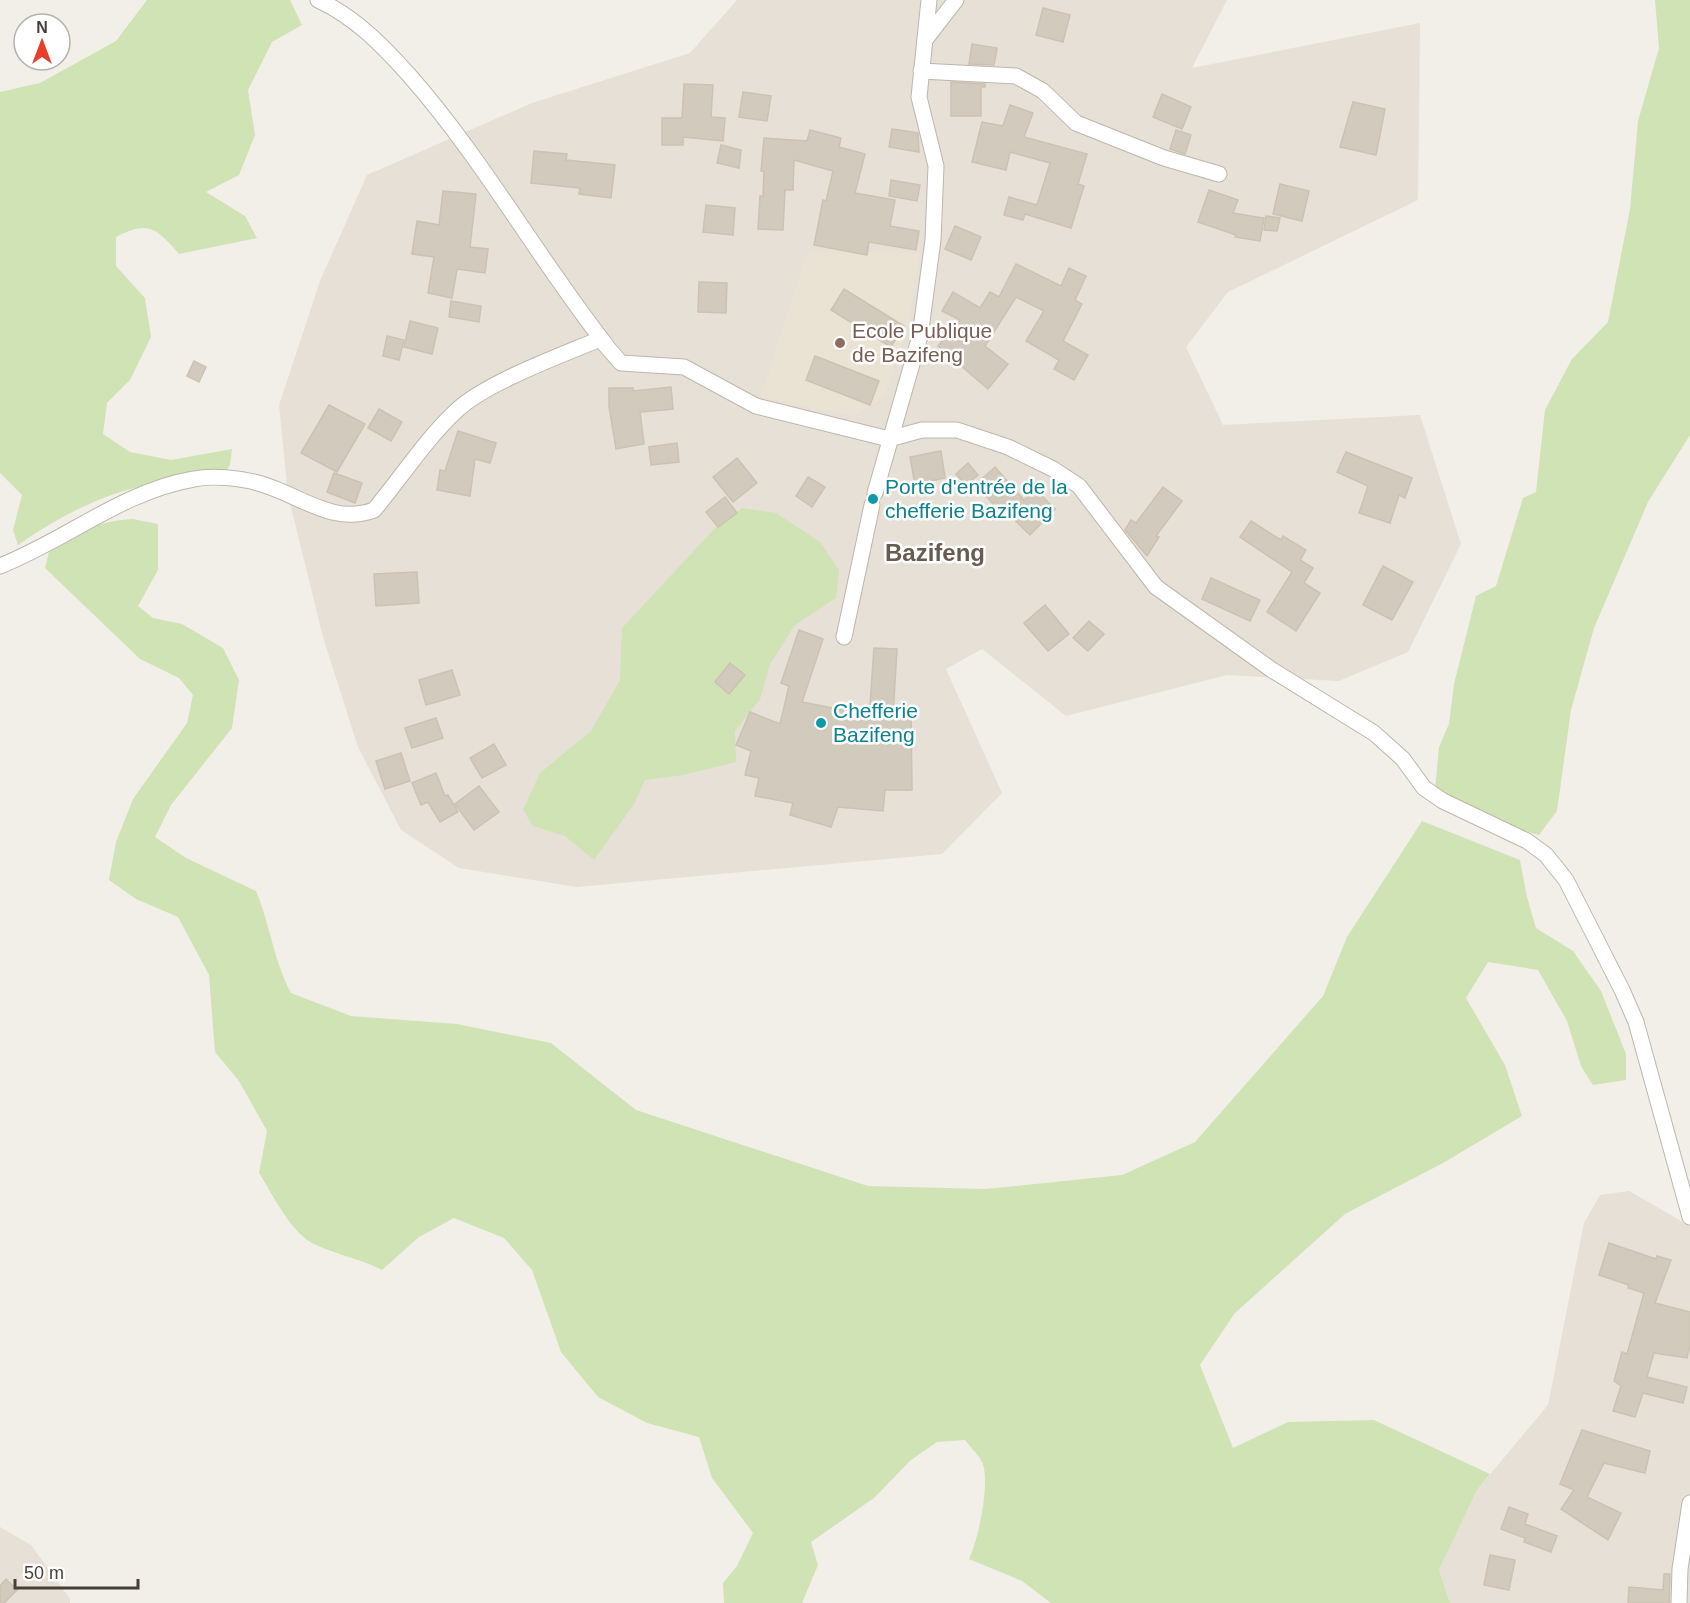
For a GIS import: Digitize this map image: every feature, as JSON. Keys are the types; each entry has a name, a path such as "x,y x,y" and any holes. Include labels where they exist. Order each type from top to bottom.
{"street":[{"path":"318,0 343,11 386,50 443,114 570,299 621,363"},
{"path":"844,637 873,499 920,336 933,240 936,166 931,142 924,126 919,97 928,0"},
{"path":"925,40 956,0"},
{"path":"921,71 1016,76 1043,91 1076,123 1164,158 1219,174"},
{"path":"0,566 46,545 82,522 121,504 196,478 258,483 337,514 358,516 374,510 440,427 458,409 477,395 600,339 621,363 684,368 756,406 889,439 922,430 957,430 1008,447 1053,469 1079,486 1156,587 1272,670 1374,733 1403,759 1424,788 1443,801 1527,841 1546,855 1566,880 1631,1011 1690,1217"},
{"path":"1679,1603 1680,1569 1690,1503"}],"shaded area":[{"path":"737,0 1227,0 1192,68 1420,23 1418,200 1228,292 1186,347 1223,425 1420,415 1461,544 1408,652 1339,681 1227,675 1066,716 982,649 946,669 1002,793 942,854 577,887 459,868 401,830 358,747 323,637 288,495 279,405 320,281 367,175 532,103 690,53"},
{"name":"Ecole Publique de Bazifeng","path":"807,252 920,253 908,325 884,396 855,416 761,397"},
{"path":"1629,1191 1690,1226 1690,1603 1450,1603 1439,1570 1477,1490 1548,1405 1584,1223 1600,1195"},
{"path":"0,1527 31,1545 70,1599 70,1603 0,1603"}],"green space":[{"path":"147,0 290,0 302,25 272,42 248,90 255,135 239,175 206,192 245,216 257,238 179,254 164,238 151,229 137,229 116,237 116,266 145,298 151,337 130,380 107,403 103,434 130,452 171,460 232,449 230,465 220,481 166,482 114,494 64,516 18,545 13,530 22,495 0,473 0,92 40,83 60,72 72,72 72,65 116,41"},
{"path":"1655,0 1690,0 1690,435 1648,502 1594,628 1571,710 1557,811 1539,835 1511,827 1435,790 1439,747 1449,724 1454,684 1476,596 1496,586 1523,498 1536,492 1545,410 1572,359 1608,322 1630,209 1638,121 1659,48"},
{"path":"742,508 776,513 820,542 839,570 836,598 795,625 770,664 760,699 735,731 736,762 683,775 645,780 634,804 594,860 565,836 533,826 523,810 540,773 591,731 620,680 622,628 716,527"},
{"path":"133,519 158,524 158,570 138,606 153,618 182,624 223,648 239,680 232,728 171,805 155,837 186,858 256,891 280,968 291,993 351,1016 457,1024 551,1043 636,1110 868,1186 986,1189 1122,1175 1195,1142 1323,996 1347,937 1422,821 1520,860 1536,928 1573,951 1601,991 1626,1054 1626,1080 1593,1085 1581,1066 1567,1021 1538,970 1488,962 1466,998 1505,1065 1522,1116 1443,1163 1345,1214 1235,1313 1200,1365 1233,1448 1288,1422 1374,1420 1490,1474 1477,1490 1439,1570 1450,1603 1051,1603 1022,1581 969,1559 979,1525 985,1483 982,1462 965,1440 937,1442 911,1460 874,1498 811,1542 818,1565 802,1603 724,1603 723,1583 737,1566 753,1533 712,1478 699,1437 647,1423 598,1397 561,1352 532,1270 504,1238 454,1218 419,1237 382,1270 307,1240 291,1224 259,1173 267,1131 239,1081 215,1052 209,975 178,917 136,899 109,880 116,842 133,799 187,723 193,695 179,678 140,659 45,568 49,552 78,533 109,522"}],"building":[{"path":"1043,8 1070,15 1063,42 1036,35"},
{"path":"972,44 997,48 994,65 969,64"},
{"path":"951,82 985,84 985,87 981,87 981,116 951,116"},
{"path":"684,84 713,85 711,117 725,118 723,141 683,137 683,145 662,145 662,118 682,118"},
{"path":"743,92 771,96 767,121 739,117"},
{"path":"1162,94 1191,107 1182,129 1153,117"},
{"path":"1353,102 1385,109 1376,155 1340,147"},
{"path":"1010,105 1033,113 1024,137 1087,154 1078,184 1084,186 1071,228 1025,214 1023,220 1004,215 1009,197 1037,205 1050,163 1010,152 1006,170 972,162 982,122 1003,126"},
{"path":"892,129 918,133 919,152 889,147"},
{"path":"810,130 841,138 839,147 865,154 855,193 895,200 890,226 919,231 916,250 869,242 867,255 814,245 823,200 826,201 833,171 794,160 793,190 785,190 783,230 758,229 760,196 763,197 764,171 761,171 764,138 807,141"},
{"path":"1176,130 1191,135 1185,154 1170,149"},
{"path":"721,145 741,150 739,168 717,163"},
{"path":"534,151 567,154 566,160 615,165 611,198 579,194 580,188 531,183"},
{"path":"891,180 920,185 917,201 889,196"},
{"path":"1280,184 1309,191 1302,221 1273,214"},
{"path":"1209,190 1238,200 1233,213 1264,218 1260,241 1235,237 1236,235 1198,222"},
{"path":"443,191 476,194 470,247 488,249 485,273 457,269 452,298 428,293 434,257 412,254 417,221 439,225"},
{"path":"706,205 735,208 733,235 703,232"},
{"path":"1266,216 1280,218 1277,231 1264,230"},
{"path":"955,226 981,237 971,260 945,249"},
{"path":"1016,264 1061,286 1069,268 1086,276 1075,300 1082,304 1063,341 1088,355 1074,380 1054,369 1059,360 1026,341 1044,311 1016,297 985,346 1008,364 988,389 938,346 960,320 942,311 953,292 980,308 990,292 999,297"},
{"path":"699,282 727,283 726,313 698,312"},
{"path":"844,289 904,326 891,347 831,310"},
{"path":"451,301 481,306 479,322 449,317"},
{"path":"410,321 438,328 432,354 404,347"},
{"path":"387,336 404,340 399,360 383,356"},
{"path":"815,356 879,381 870,405 806,380"},
{"path":"194,361 206,367 199,382 187,376"},
{"path":"671,387 673,409 640,412 644,444 616,449 609,406 609,388 633,388 633,391"},
{"path":"329,405 365,424 337,472 301,453"},
{"path":"379,409 402,422 391,441 368,428"},
{"path":"458,431 496,443 490,463 475,459 470,496 437,490 440,470 445,471"},
{"path":"677,443 679,462 651,465 649,447"},
{"path":"941,451 945,478 915,484 910,457"},
{"path":"1346,452 1412,478 1405,498 1399,495 1390,523 1359,513 1368,486 1337,472"},
{"path":"737,458 757,483 733,502 713,477"},
{"path":"968,463 978,475 966,485 956,474"},
{"path":"995,467 1024,500 1035,489 1055,509 1030,535 996,502 993,504 976,484"},
{"path":"334,473 362,483 355,503 327,492"},
{"path":"808,477 825,487 812,507 796,496"},
{"path":"1163,487 1182,501 1156,536 1159,537 1147,556 1125,530 1131,520 1136,523"},
{"path":"725,497 737,513 718,527 706,512"},
{"path":"1251,521 1281,540 1283,536 1306,550 1300,560 1313,568 1304,583 1320,593 1296,631 1267,612 1292,572 1240,537"},
{"path":"1383,566 1413,582 1392,620 1363,605"},
{"path":"417,572 419,603 376,606 374,574"},
{"path":"1211,578 1260,600 1250,621 1202,599"},
{"path":"1045,605 1069,634 1048,651 1024,623"},
{"path":"1089,621 1104,634 1088,651 1073,638"},
{"path":"799,630 823,639 802,702 844,710 843,717 869,720 874,648 897,649 893,716 911,715 912,790 885,790 883,811 838,807 831,827 790,815 793,803 755,796 759,778 745,775 751,751 736,745 750,712 780,724 789,686 781,683"},
{"path":"730,663 745,675 729,694 715,682"},
{"path":"452,670 460,695 426,705 419,680"},
{"path":"436,718 443,738 412,748 405,728"},
{"path":"494,744 506,765 482,778 470,758"},
{"path":"401,753 410,781 385,789 376,761"},
{"path":"436,773 445,796 448,795 458,812 440,822 428,802 421,805 412,783"},
{"path":"479,786 499,812 474,830 455,804"},
{"path":"1609,1243 1656,1259 1657,1256 1671,1260 1655,1303 1690,1312 1690,1345 1687,1358 1654,1353 1647,1377 1687,1387 1683,1403 1643,1393 1635,1417 1613,1411 1621,1386 1614,1381 1622,1352 1627,1354 1644,1293 1628,1288 1629,1285 1599,1275"},
{"path":"1582,1430 1650,1451 1645,1473 1604,1463 1587,1497 1621,1513 1608,1540 1561,1509 1574,1490 1560,1484"},
{"path":"1509,1507 1528,1514 1525,1524 1557,1536 1551,1552 1524,1542 1525,1538 1501,1529"},
{"path":"1490,1555 1515,1560 1509,1590 1484,1585"},
{"path":"1664,1574 1670,1574 1669,1603 1628,1603 1629,1587 1663,1590"},
{"path":"6,1579 17,1590 4,1603 0,1603 0,1586"}],"place":[{"name":"Ecole Publique de Bazifeng","path":"840,343"},
{"name":"Porte d'entrée de la chefferie Bazifeng","path":"873,499"},
{"name":"Chefferie Bazifeng","path":"821,723"}],"district":[{"name":"Bazifeng","path":"935,553"}]}
